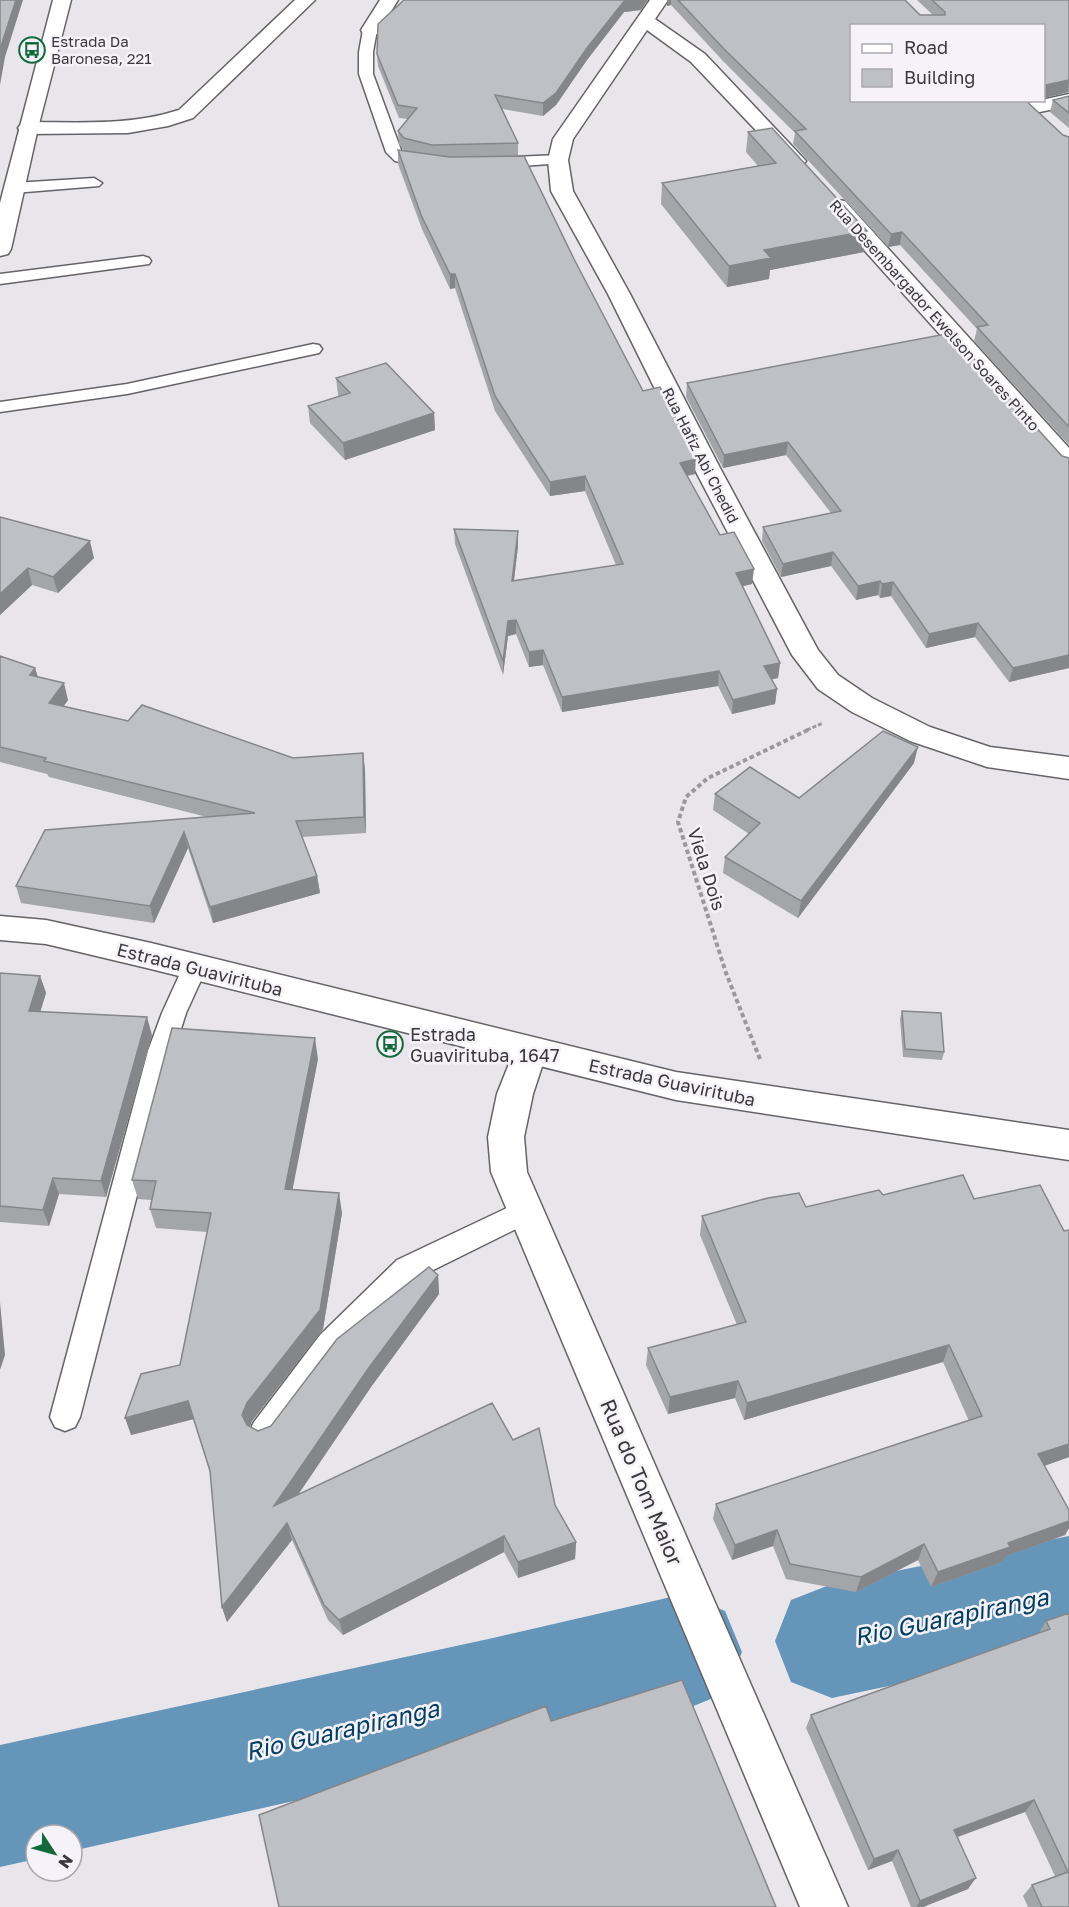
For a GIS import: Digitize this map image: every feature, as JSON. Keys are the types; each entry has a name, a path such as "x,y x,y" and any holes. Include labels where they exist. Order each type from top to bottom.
{"street":[{"path":"0,249 28,128 62,0"},
{"path":"28,128 137,126 167,122 186,114 306,0"},
{"path":"370,30 389,0"},
{"path":"651,10 807,173"},
{"name":"Rua Hafiz Abi Chedid","path":"651,10 563,139 558,160 562,191 619,294 707,468 806,655 828,682 862,705 920,734 987,757 1069,768"},
{"path":"1025,104 1069,100"},
{"path":"1025,104 1046,122"},
{"name":"Rua Desembargador Ewelson Soares Pinto","path":"823,191 1069,463"},
{"name":"Estrada Guavirituba","path":"0,928 46,932 676,1086 777,1103 1069,1145"},
{"name":"Rua do Tom Maior","path":"530,1050 515,1094 506,1137 509,1172 824,1907"}],"lane":[{"path":"370,30 366,52 366,74 394,152 400,158 411,161 443,164"},
{"path":"477,163 558,160"},
{"path":"14,188 94,183"},
{"path":"0,279 143,261"},
{"path":"0,407 127,389 313,349"},
{"path":"65,1418 161,1051 174,1013 195,967"},
{"path":"264,1432 330,1344 407,1269 526,1211"}],"path":[{"name":"Viela Dois","path":"777,1103 726,973 678,822 686,797 708,778 862,705"}],"building":[{"path":"0,0 16,0 0,53"},
{"path":"404,0 625,0 587,48 556,93 543,103 495,95 518,143 432,145 404,138 398,131 417,108 398,105 377,54 378,24"},
{"path":"678,0 905,0 920,15 945,15 945,12 932,0 1069,0 1069,80 1045,85 1045,24 850,24 850,102 1027,102 1063,135 1069,137 1069,427 977,327 988,325 902,232 891,234 795,131 806,129 724,49"},
{"path":"1069,96 1069,113 1053,100"},
{"path":"772,128 867,231 764,250 771,258 729,266 662,183 776,163 748,132"},
{"path":"398,150 450,157 524,156 574,259 643,391 660,387 696,459 680,463 720,535 734,532 754,569 736,573 780,663 764,666 777,689 733,700 719,671 562,697 543,650 529,652 516,620 508,621 503,661 454,529 518,531 512,581 623,564 585,476 550,482 495,396 455,274 450,274 421,215"},
{"path":"951,333 1062,456 1069,458 1069,655 1013,668 978,623 929,634 893,582 882,584 880,581 858,586 833,552 783,564 763,527 841,511 788,442 724,455 687,383"},
{"path":"386,363 434,413 343,443 308,406 350,393 336,378"},
{"path":"0,517 90,541 53,577 28,568 0,594"},
{"path":"0,656 35,668 30,675 64,683 49,703 128,721 142,705 293,758 363,753 364,817 296,821 317,876 210,907 184,832 150,906 16,886 45,830 255,813 44,761 46,758 0,747"},
{"path":"883,731 918,747 801,901 725,857 760,823 715,794 750,767 799,798"},
{"path":"0,973 40,976 29,1011 147,1017 101,1181 53,1178 43,1210 0,1206"},
{"path":"902,1011 941,1013 944,1052 905,1049"},
{"path":"172,1028 315,1038 285,1189 339,1193 320,1310 247,1403 242,1415 247,1425 258,1431 271,1426 337,1339 429,1267 438,1275 368,1369 274,1506 492,1403 513,1440 539,1428 555,1505 576,1542 518,1562 504,1536 339,1620 324,1605 287,1523 222,1607 210,1471 188,1401 125,1418 141,1374 180,1365 211,1213 150,1209 156,1181 132,1180"},
{"path":"963,1175 974,1199 1040,1185 1064,1231 1069,1230 1069,1444 1038,1454 1069,1510 1069,1521 1008,1543 1010,1547 938,1572 924,1544 861,1577 790,1564 777,1530 735,1545 716,1504 982,1416 949,1345 747,1403 738,1381 670,1397 648,1348 746,1322 702,1216 768,1198 799,1193 806,1207 879,1190 883,1195"},
{"path":"1069,1613 1069,1907 1042,1907 1032,1885 1068,1872 1034,1800 954,1830 976,1878 920,1901 898,1850 874,1859 811,1715 1050,1629 1046,1621"},
{"path":"682,1680 776,1907 279,1907 259,1815 546,1706 551,1721"}],"waterway":[{"name":"Rio Guarapiranga","path":"832,1641 1069,1592"},
{"name":"Rio Guarapiranga","path":"0,1806 493,1697 684,1652"}],"place":[{"name":"Estrada Da Baronesa, 221","path":"32,50"},
{"name":"Estrada Guavirituba, 1647","path":"390,1044"}]}
